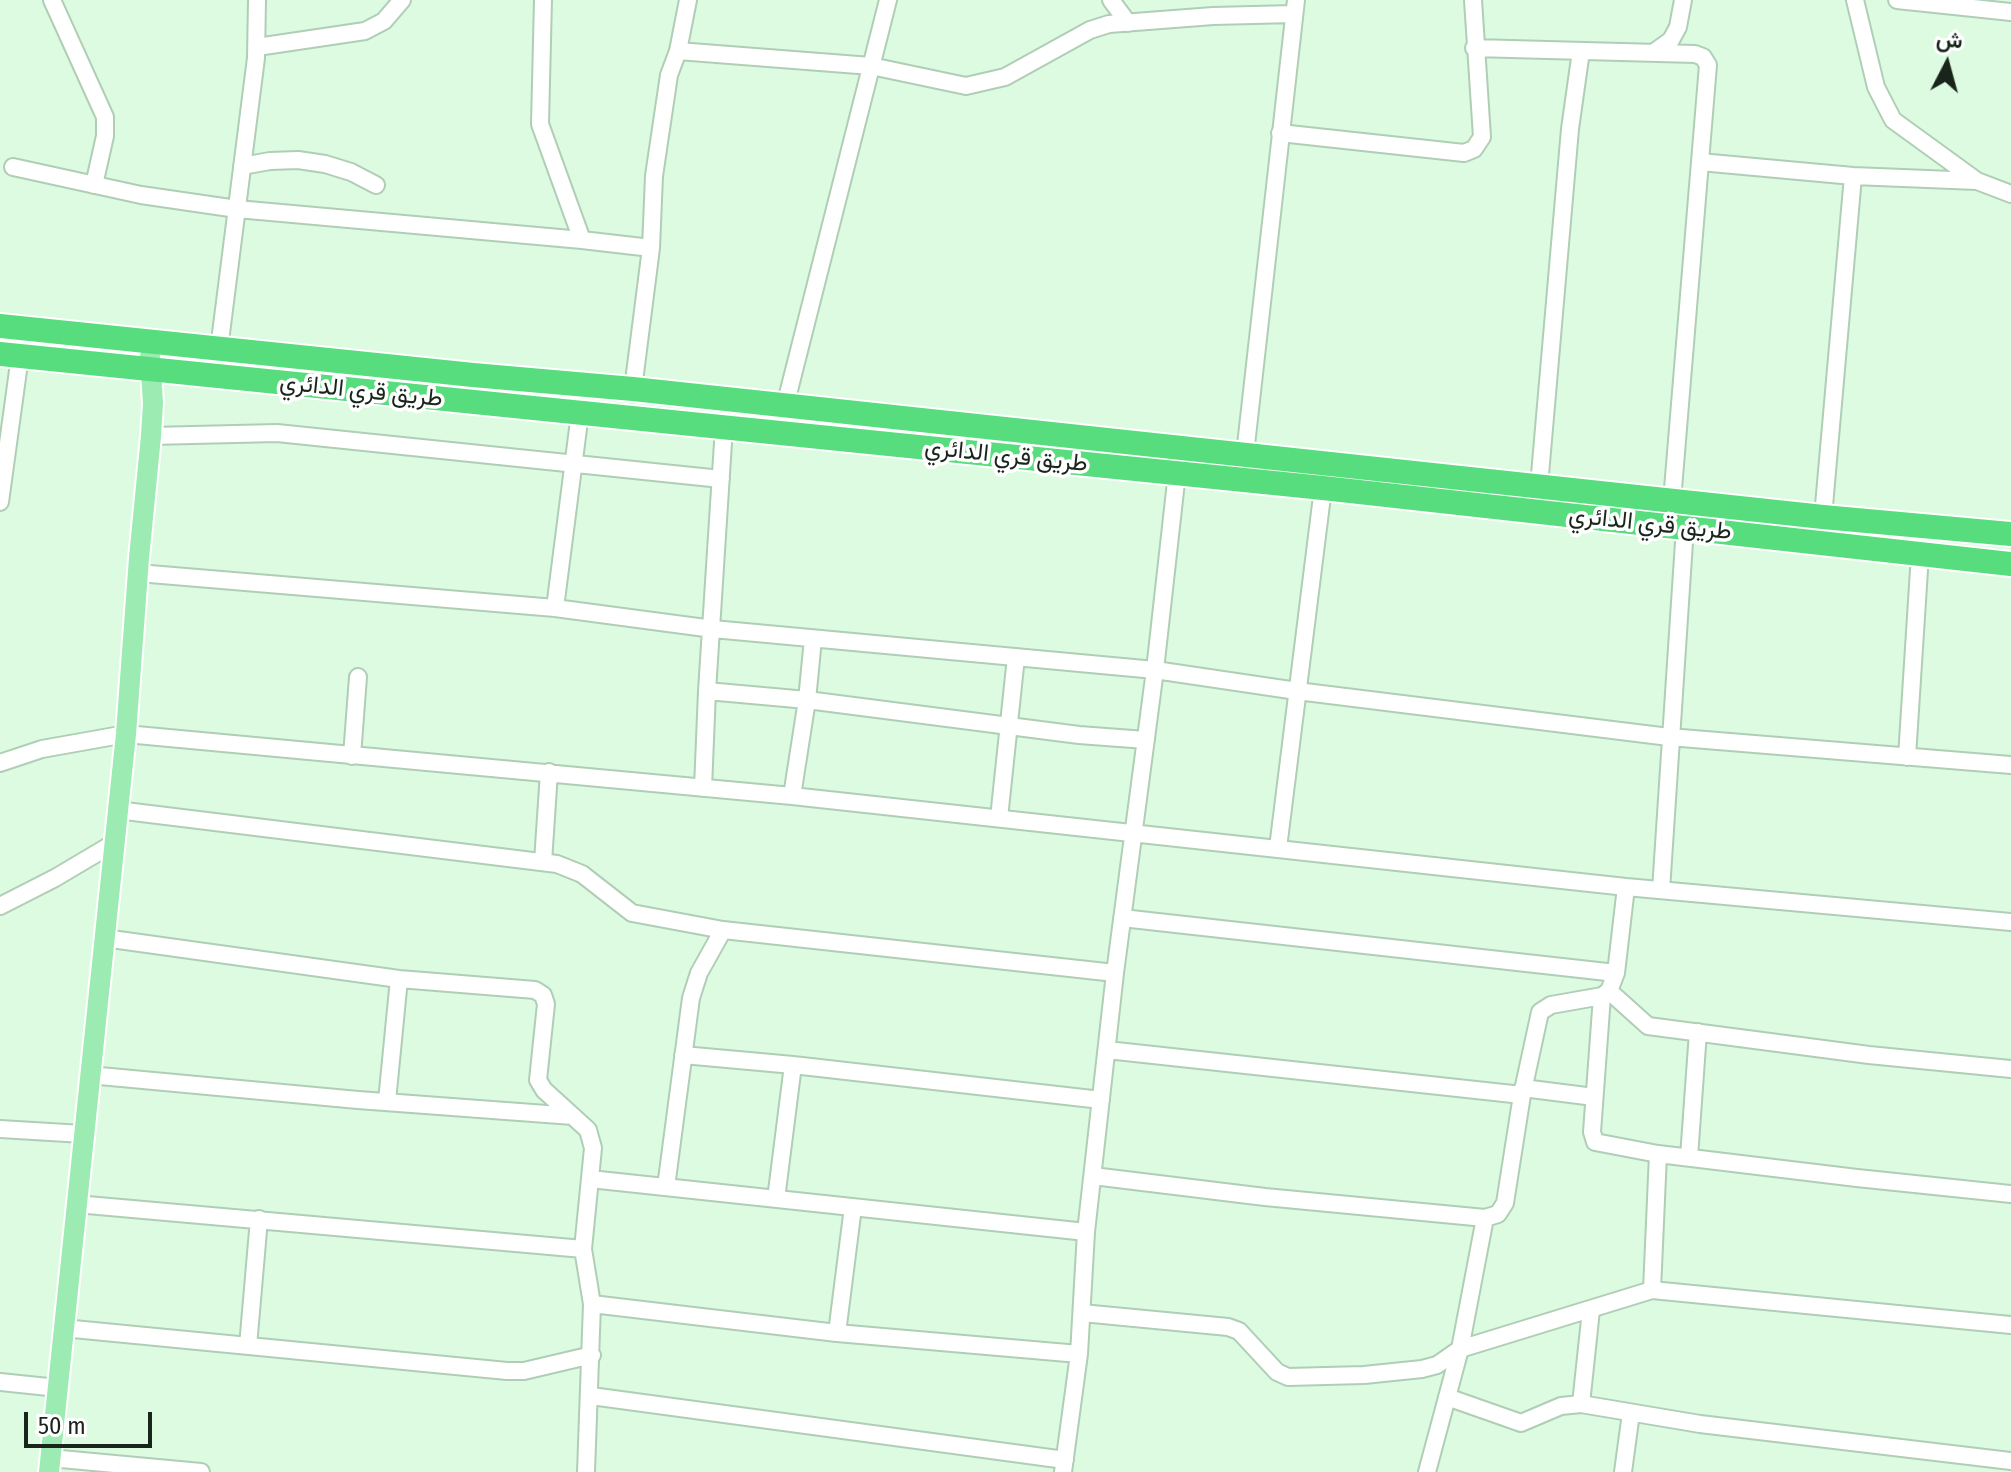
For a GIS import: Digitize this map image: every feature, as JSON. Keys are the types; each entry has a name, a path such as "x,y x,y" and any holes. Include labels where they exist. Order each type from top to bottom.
{"highway":[{"name":"طريق قري الدائري","path":"0,326 633,389 1823,517 2011,534"},
{"name":"طريق قري الدائري","path":"10,355 1323,488 2011,564"}],"main road":[{"path":"50,1465 126,734 151,436 148,342"}],"street":[{"path":"52,0 105,117 105,136 94,185"},
{"path":"219,349 257,47 257,0"},
{"path":"257,47 365,31 392,15 402,0"},
{"path":"543,0 540,124 582,240"},
{"path":"633,389 651,248 654,176 669,75 678,51 688,0"},
{"path":"785,406 888,0"},
{"path":"1111,0 1128,23"},
{"path":"1280,133 1464,153 1474,149 1482,137 1473,0"},
{"path":"1653,53 1671,40 1678,27 1683,0"},
{"path":"1855,0 1876,87 1893,120 1977,181 2011,194"},
{"path":"1897,0 2011,12"},
{"path":"678,51 871,66 966,86 1005,77 1090,30 1109,24 1295,7 1245,454"},
{"path":"1474,48 1695,54 1703,57 1708,65 1672,501"},
{"path":"1539,486 1570,129 1581,51"},
{"path":"242,166 298,160 338,168 376,185"},
{"path":"1700,162 1853,176 1977,181"},
{"path":"13,167 94,185 237,209 651,248"},
{"path":"1823,517 1853,176"},
{"path":"0,502 10,355"},
{"path":"555,608 580,413"},
{"path":"703,788 724,427"},
{"path":"151,436 277,433 721,479"},
{"path":"591,1396 1064,1466 1079,1354 1086,1232 1115,973 1135,833 1180,448"},
{"path":"1278,848 1323,488"},
{"path":"1661,890 1685,527"},
{"path":"1907,757 1920,554"},
{"path":"138,573 555,608 713,629 1155,670 1297,691 1669,737 2011,765"},
{"path":"792,796 813,639"},
{"path":"999,818 1016,657"},
{"path":"352,756 358,677"},
{"path":"707,691 1146,740"},
{"path":"0,763 42,749 126,734 792,796 1626,887 2011,922"},
{"path":"543,862 549,772"},
{"path":"117,810 543,862 571,868 582,874 632,913 723,930 1115,973"},
{"path":"0,906 114,843"},
{"path":"1626,887 1616,973 1606,994 1594,1097 1592,1132 1595,1142 1658,1154 2011,1194"},
{"path":"1122,918 1616,973"},
{"path":"666,1187 695,984 723,930"},
{"path":"104,938 399,979 539,991 546,1004 538,1080 544,1090 592,1138 593,1148 583,1249 592,1304 586,1472"},
{"path":"387,1101 399,979"},
{"path":"1093,1176 1384,1210 1485,1218 1498,1214 1505,1203 1540,1012 1551,1005 1606,994 1645,1025 1869,1055 2011,1069"},
{"path":"1689,1157 1698,1032"},
{"path":"1107,1050 1594,1097"},
{"path":"683,1055 1101,1100"},
{"path":"776,1199 793,1065"},
{"path":"89,1075 573,1116"},
{"path":"0,1129 83,1134"},
{"path":"1652,1290 1658,1154"},
{"path":"590,1179 1086,1232"},
{"path":"76,1204 583,1249"},
{"path":"837,1333 853,1207"},
{"path":"1427,1472 1460,1349 1485,1218"},
{"path":"248,1346 259,1219"},
{"path":"1082,1313 1228,1327 1239,1331 1277,1372 1288,1377 1364,1375 1422,1369 1437,1365 1460,1349 1652,1290 2011,1325"},
{"path":"592,1304 837,1333 1079,1354"},
{"path":"1581,1404 1591,1310"},
{"path":"63,1328 507,1371 524,1371 592,1355"},
{"path":"0,1382 58,1388"},
{"path":"1447,1397 1521,1423 1561,1406 1581,1404 2011,1461"},
{"path":"1623,1472 1631,1413"},
{"path":"50,1465 201,1472"}]}
